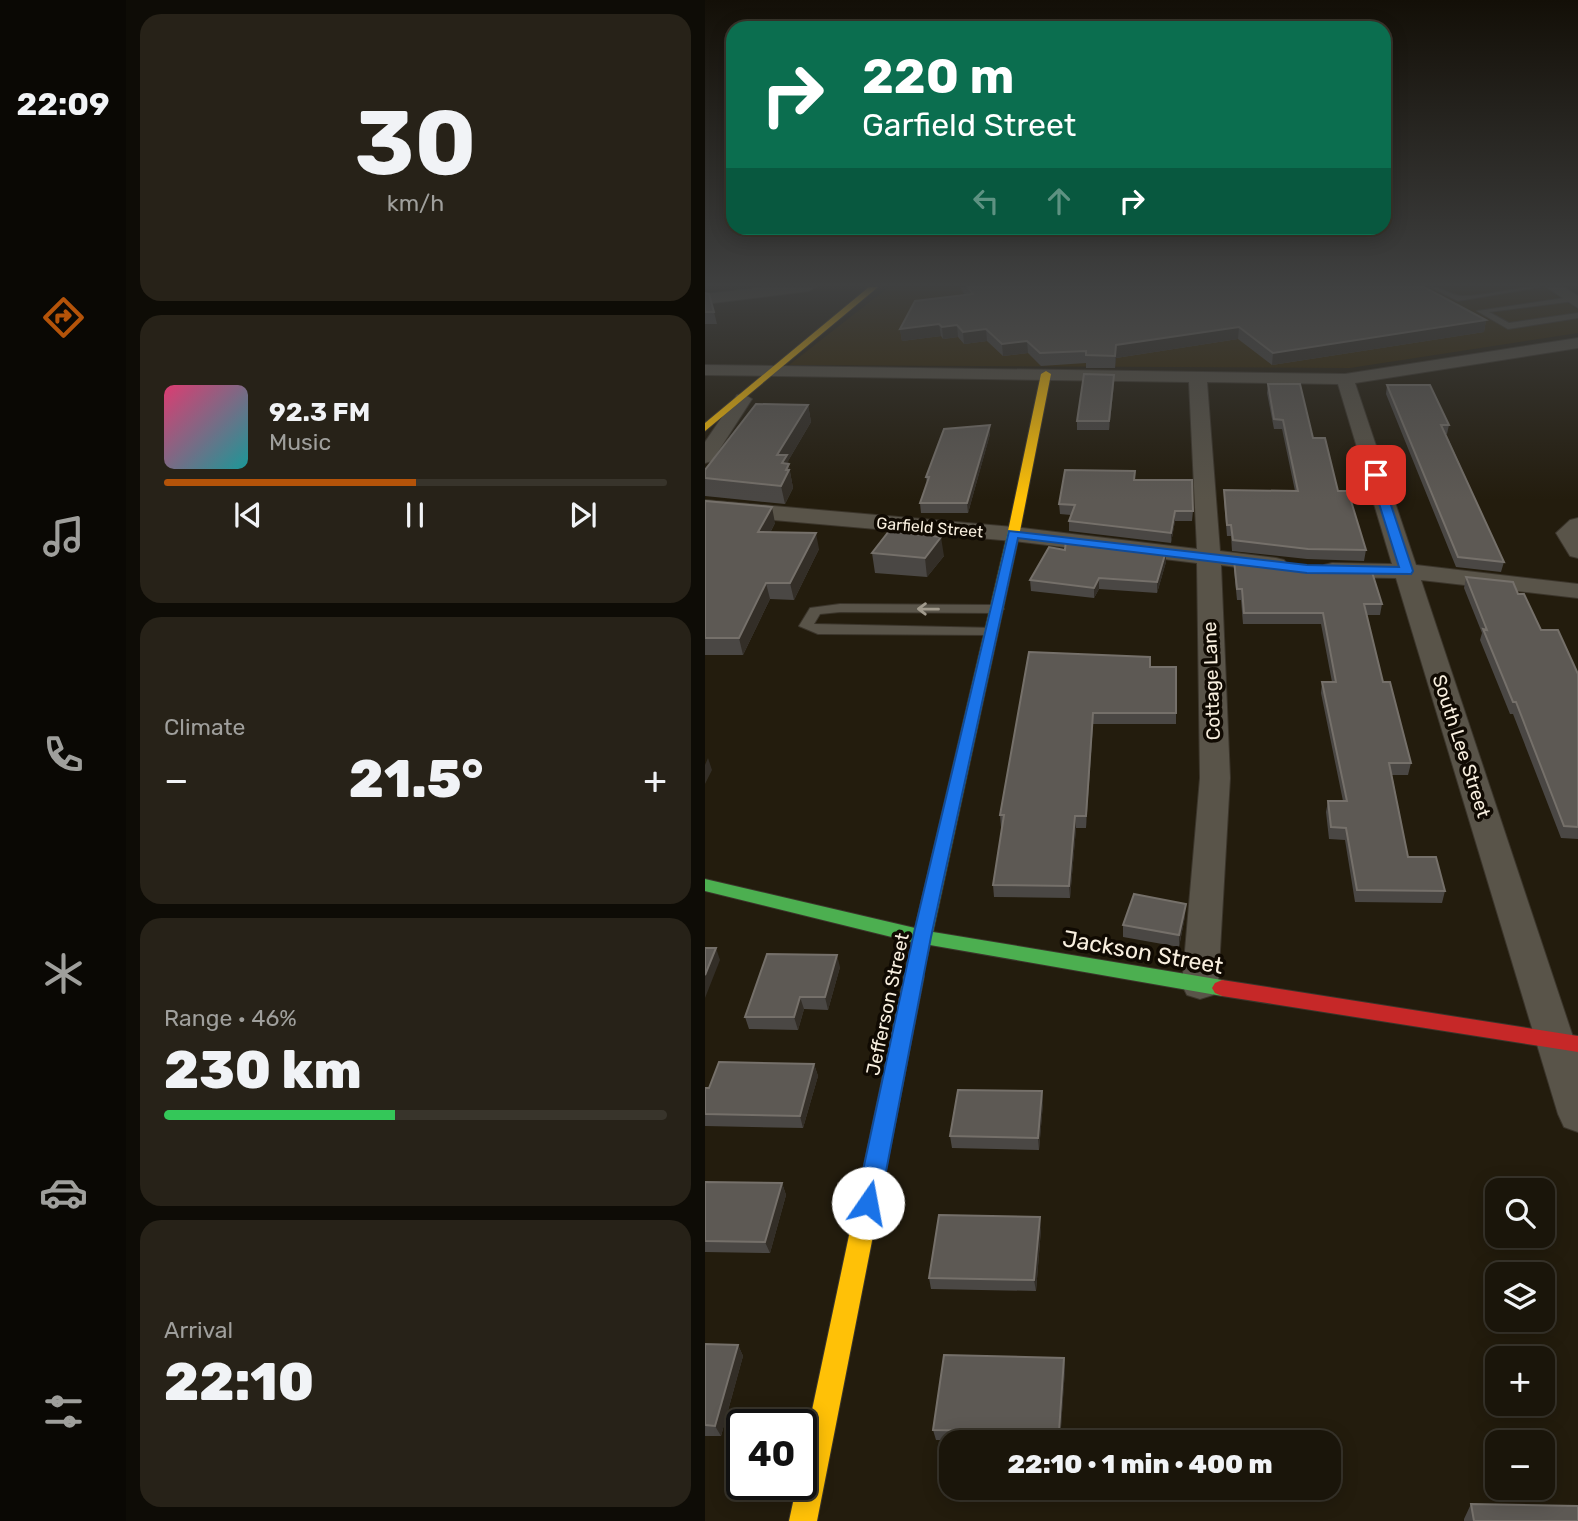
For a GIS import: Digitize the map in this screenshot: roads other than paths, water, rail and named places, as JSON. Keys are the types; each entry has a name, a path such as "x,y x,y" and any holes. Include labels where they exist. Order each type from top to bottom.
{"street":[{"path":"705,428 790,358"},
{"path":"705,370 1345,379 1481,358"},
{"name":"Jefferson Street","path":"804,1521 922,937 997,609 1046,374"},
{"name":"Cottage Lane","path":"1199,376 1215,778 1200,985"},
{"name":"South Lee Street","path":"1345,379 1406,571 1566,1042 1578,1114"},
{"path":"705,457 743,399"},
{"name":"Garfield Street","path":"705,507 1013,534 1301,568 1406,571 1578,591"},
{"path":"1578,525 1567,533 1578,551"},
{"name":"Jackson Street","path":"705,885 922,937 1200,985 1566,1042"}],"lane":[{"path":"991,631 818,630 806,626 815,611 840,608 997,609"}]}
